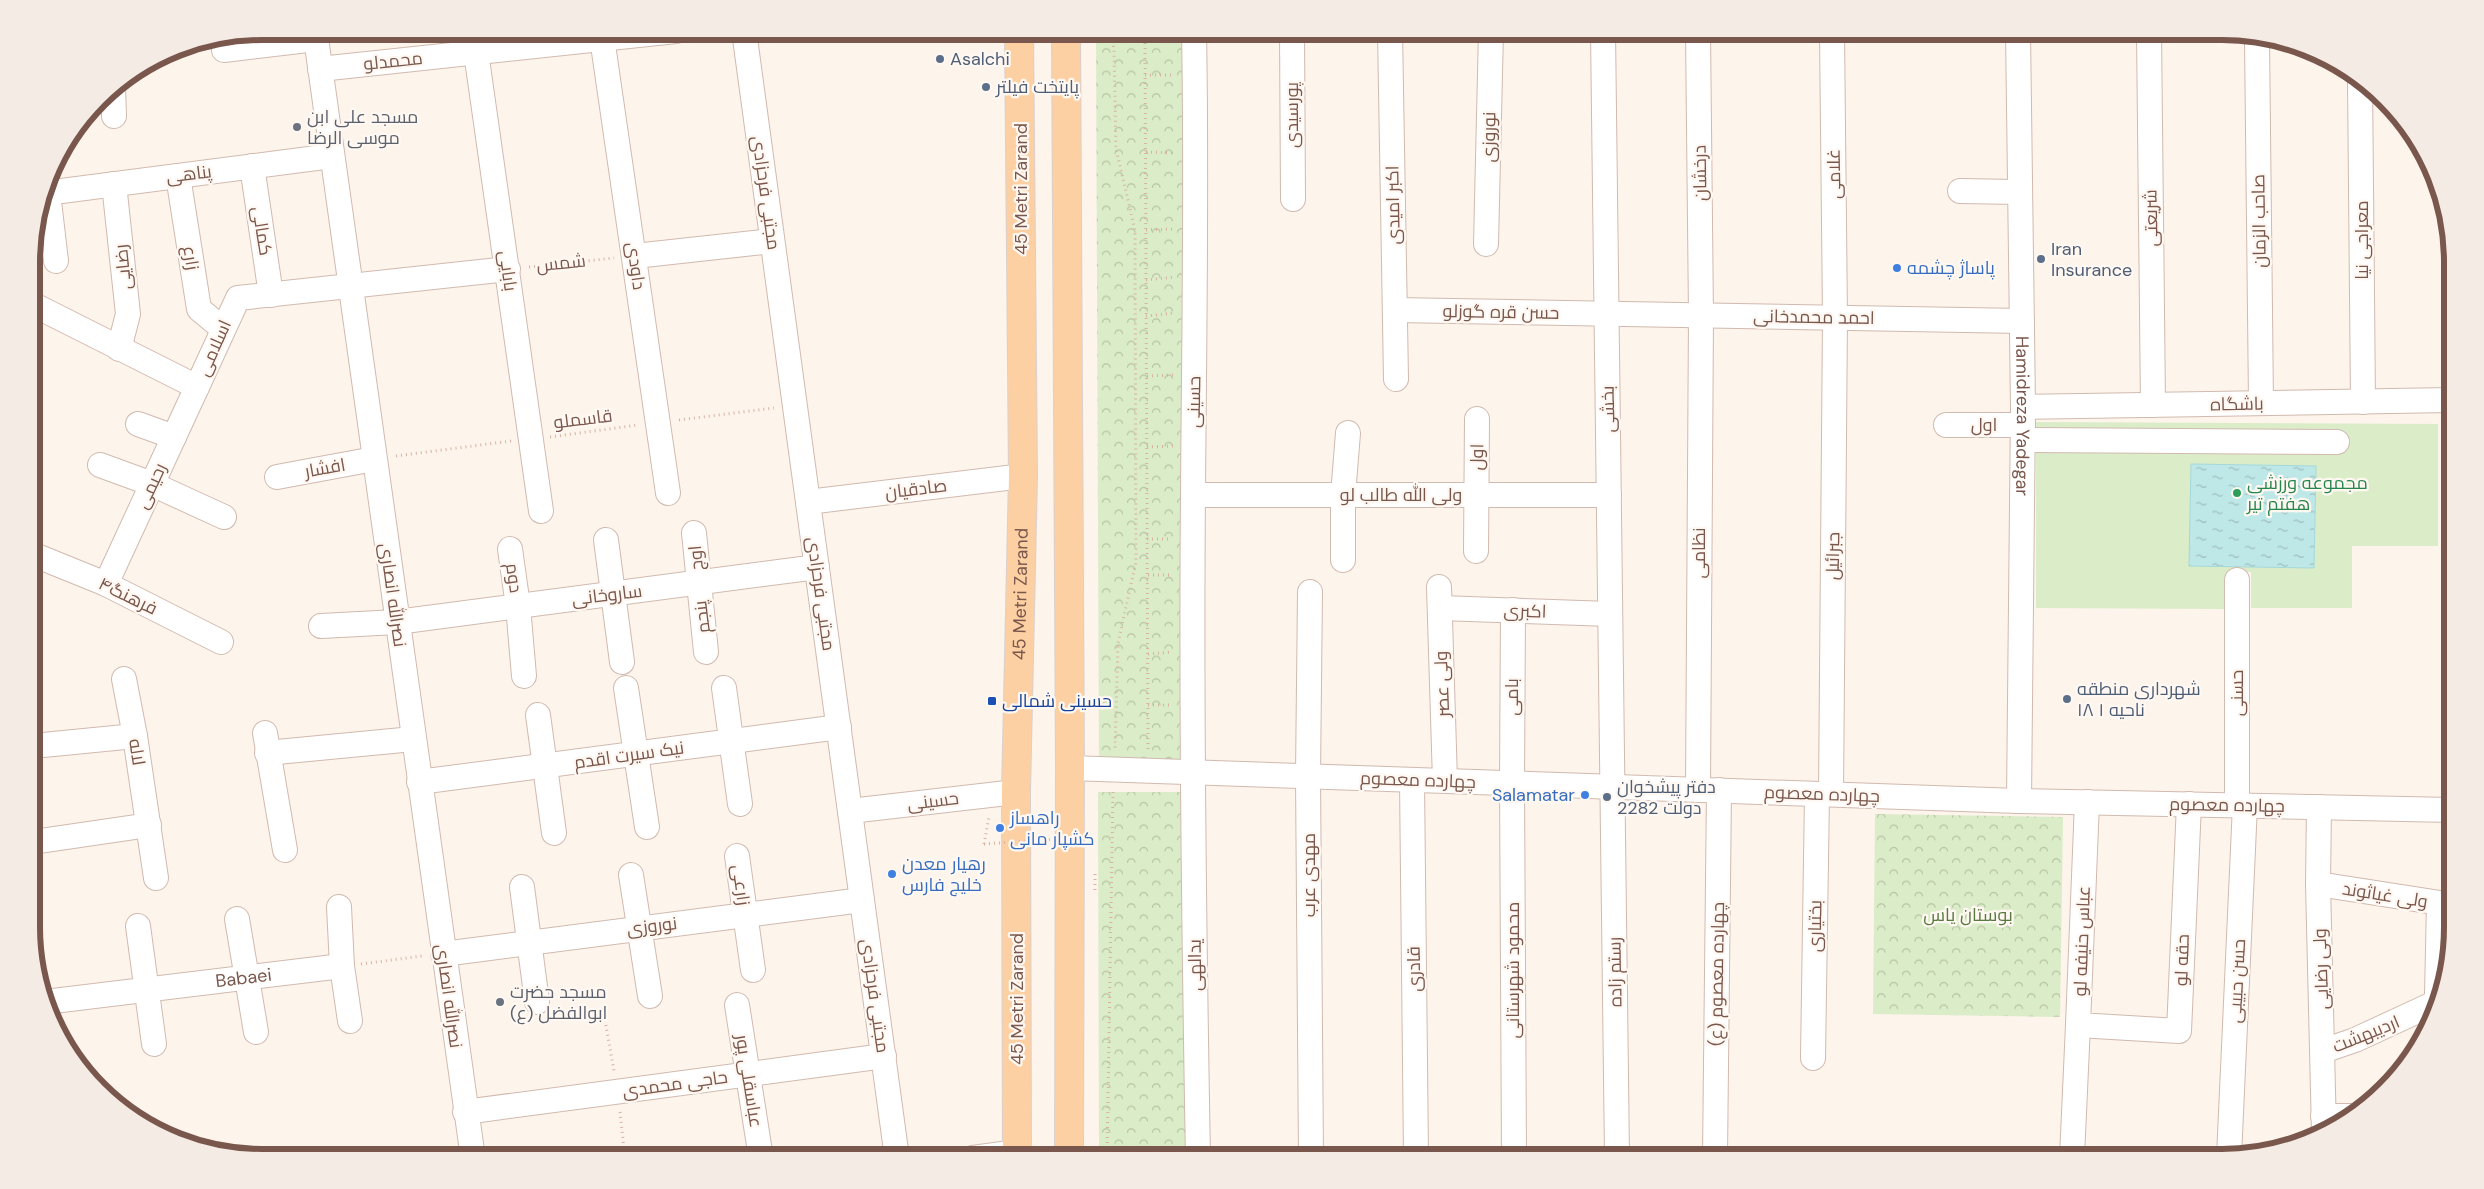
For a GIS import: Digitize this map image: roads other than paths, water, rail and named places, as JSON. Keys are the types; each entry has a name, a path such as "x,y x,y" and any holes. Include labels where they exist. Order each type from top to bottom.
{"main road":[{"name":"45 Metri Zarand","path":"1017,1149 1016,792 1023,476 1019,40"},
{"path":"1069,1149 1073,40"}],"street":[{"path":"224,50 285,40"},
{"name":"نصرالله انصاری","path":"316,40 472,1149"},
{"name":"محمدلو","path":"320,69 474,42 511,40"},
{"name":"داودی","path":"603,40 668,492"},
{"name":"مجتبی فرحزادی","path":"745,40 896,1149"},
{"name":"حسینی","path":"1186,40 1197,194 1192,772"},
{"name":"پورسیدی","path":"1292,40 1293,199"},
{"name":"اکبر امیدی","path":"1390,40 1396,379"},
{"name":"نوروزی","path":"1486,244 1491,40"},
{"name":"بخشی","path":"1603,40 1612,787"},
{"name":"درخشان","path":"1698,40 1701,316"},
{"name":"غلامی","path":"1832,40 1835,318"},
{"name":"Hamidreza Yadegar","path":"2018,40 2023,424 2019,801"},
{"name":"شریعتی","path":"2149,40 2153,405"},
{"name":"بابایی","path":"474,42 508,269 541,511"},
{"name":"صاحب الزمان","path":"2257,43 2261,403"},
{"name":"معراجی نیا","path":"2360,89 2363,402"},
{"path":"113,98 114,116"},
{"name":"پناهی","path":"52,192 332,156"},
{"name":"کمالی","path":"252,166 272,295"},
{"name":"زارع","path":"178,176 200,309 223,329"},
{"name":"رضایی","path":"114,184 128,314 119,349"},
{"path":"1960,191 2019,192"},
{"path":"48,203 56,260"},
{"path":"635,256 772,241"},
{"path":"350,286 508,269"},
{"name":"اسلامی","path":"40,308 196,387 238,298 350,286"},
{"name":"حسن قره گوزلو","path":"1395,310 1607,314"},
{"name":"احمد محمدخانی","path":"1607,314 2022,321"},
{"name":"نظامی","path":"1701,316 1708,790"},
{"name":"جبرائیل","path":"1824,794 1835,318"},
{"name":"رحیمی","path":"106,584 196,387"},
{"name":"باشگاه","path":"2023,424 2153,405 2444,400"},
{"name":"اول","path":"1476,494 1477,419"},
{"path":"138,424 174,437"},
{"path":"2023,424 2337,442"},
{"name":"اول","path":"1946,425 2023,424"},
{"path":"1343,560 1343,495 1348,432"},
{"name":"افشار","path":"277,477 374,459"},
{"path":"100,465 152,484 224,516"},
{"name":"صادقیان","path":"808,502 1023,476"},
{"path":"1476,494 1476,551"},
{"name":"ولی الله طالب لو","path":"1193,495 1609,494"},
{"name":"اوج","path":"694,533 698,583"},
{"path":"606,540 622,662"},
{"name":"دوم","path":"510,549 518,606 524,676"},
{"name":"فرهنگ۴","path":"40,557 106,584 221,642"},
{"name":"ساروخانی","path":"321,626 397,622 817,567"},
{"name":"حسنی","path":"2237,580 2241,805"},
{"name":"پنجم","path":"698,583 706,652"},
{"name":"مهدی عرب","path":"1310,592 1308,776 1311,1149"},
{"name":"اکبری","path":"1440,598 1513,610 1610,614"},
{"name":"ولی عصر","path":"1440,598 1445,781"},
{"name":"بامی","path":"1512,783 1513,610"},
{"name":"لاله","path":"124,679 135,736 156,878"},
{"path":"626,688 647,827"},
{"path":"724,688 740,804"},
{"path":"538,715 554,833"},
{"name":"نیک سیرت اقدم","path":"419,782 839,727"},
{"path":"40,745 135,736"},
{"path":"285,850 266,743 413,739"},
{"name":"چهارده معصوم","path":"1070,768 2019,801 2444,810"},
{"name":"یدالهی","path":"1190,1149 1192,772"},
{"name":"قادری","path":"1412,780 1416,1149"},
{"name":"محمود شهرستانی","path":"1512,783 1514,1149"},
{"name":"رستم زاده","path":"1612,787 1617,1149"},
{"name":"چهارده معصوم (ع)","path":"1708,790 1715,1149"},
{"name":"حسینی","path":"850,811 1016,792"},
{"name":"بختیاری","path":"1813,1058 1824,794"},
{"name":"عباس حنیفه لو","path":"2072,1149 2087,802"},
{"name":"حقه لو","path":"2078,1025 2179,1031 2189,804"},
{"name":"حسن حبیبی","path":"2229,1149 2241,805"},
{"name":"ولی رضایی","path":"2319,807 2318,884 2324,1124"},
{"path":"40,841 149,825"},
{"name":"زارعی","path":"737,856 745,915"},
{"path":"631,876 650,996"},
{"name":"ولی غیاثوند","path":"2318,884 2444,904"},
{"path":"522,887 537,1002"},
{"name":"نوروزی","path":"443,954 862,900"},
{"path":"339,907 342,966 350,1021"},
{"path":"745,915 753,970"},
{"path":"237,919 245,978 256,1032"},
{"path":"2439,974 2444,924"},
{"path":"138,926 145,990 154,1044"},
{"name":"Babaei","path":"53,1001 342,966"},
{"name":"عباسقلی پور","path":"737,1005 760,1149"},
{"name":"اردیبهشت","path":"2323,1050 2364,1037 2429,1006"},
{"name":"حاجی محمدی","path":"466,1112 884,1056"}],"water":[{"path":"2191,464 2316,466 2314,568 2189,566"}],"place":[{"name":"Asalchi","path":"940,59"},
{"name":"پایتخت فیلتر","path":"986,87"},
{"name":"مسجد علی ابن موسی الرضا","path":"297,127"},
{"name":"Iran Insurance","path":"2041,259"},
{"name":"پاساژ چشمه","path":"1897,268"},
{"name":"مجموعه ورزشی هفتم تیر","path":"2237,493"},
{"name":"شهرداری منطقه ۱۸ ناحیه ۱","path":"2067,699"},
{"name":"حسینی شمالی","path":"992,701"},
{"name":"Salamatar","path":"1585,795"},
{"name":"دفتر پیشخوان دولت 2282","path":"1607,797"},
{"name":"راهساز کشپار مانی","path":"1000,828"},
{"name":"رهیار معدن خلیج فارس","path":"892,874"},
{"name":"مسجد حضرت ابوالفضل (ع)","path":"500,1002"}],"park label":[{"name":"بوستان یاس","path":"1968,915"}]}
